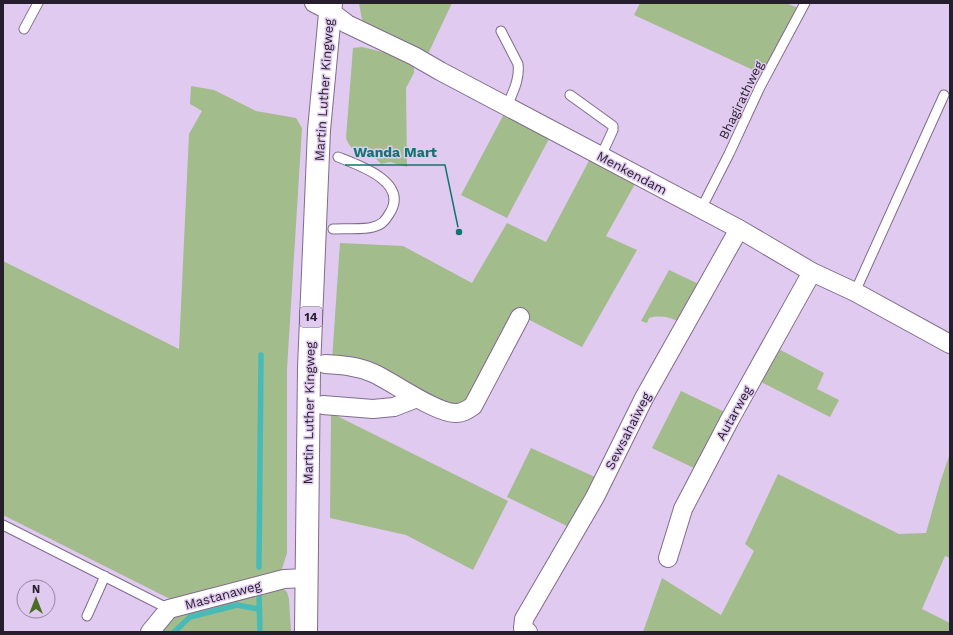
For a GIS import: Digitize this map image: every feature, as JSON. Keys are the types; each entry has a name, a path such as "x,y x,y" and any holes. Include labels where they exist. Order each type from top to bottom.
{"main road":[{"name":"Martin Luther Kingweg","path":"306,632 309,368 325,6"}],"street":[{"name":"Menkendam","path":"325,6 348,24 414,56 739,229 812,272 854,292 950,344"},
{"name":"Sewsahaiweg","path":"528,632 523,628 524,619 595,497 644,398 739,229"},
{"name":"Autarweg","path":"668,558 684,509 729,421 812,272"},
{"path":"325,364 352,366 373,373 441,410 455,414 464,412 473,406 520,317"},
{"path":"323,405 373,409 394,407 417,398"},
{"name":"Mastanaweg","path":"150,632 169,609 284,579 306,578"}],"lane":[{"path":"24,29 38,3"},
{"name":"Bhagirathweg","path":"701,209 760,87 805,3"},
{"path":"501,31 518,64 515,88 507,106"},
{"path":"570,95 614,126 601,156"},
{"path":"854,292 944,96"},
{"path":"333,229 373,228 385,222 393,207 393,192 385,181 364,168 338,157"},
{"path":"3,525 169,609"},
{"path":"87,616 105,576"}],"green space":[{"path":"359,3 452,3 427,56 368,27 362,20"},
{"path":"640,3 786,3 798,8 764,75 634,15"},
{"path":"362,47 395,55 412,63 414,68 414,73 406,88 407,167 390,162 381,164 372,154 351,147 346,138 353,48"},
{"path":"191,86 214,90 256,111 296,118 302,128 287,369 287,553 282,569 277,575 172,600 3,515 3,261 179,349 189,134 202,111 190,104"},
{"path":"504,114 550,137 507,218 461,195"},
{"path":"590,159 636,182 606,236 637,250 582,347 516,313 473,400 459,409 332,360 340,243 403,246 472,283 507,223 546,242"},
{"path":"669,270 703,286 680,322 661,317 649,318 647,323 641,321"},
{"path":"775,347 824,373 817,389 839,400 830,417 757,380"},
{"path":"681,391 727,413 698,470 652,448"},
{"path":"331,413 508,501 473,570 406,535 330,518"},
{"path":"531,448 595,477 569,527 507,497"},
{"path":"950,453 950,558 945,556 922,609 950,623 950,632 643,632 662,578 721,615 754,551 745,544 778,474 899,534 926,533"},
{"path":"282,588 287,592 289,599 291,632 157,632 178,614"}],"waterway":[{"path":"259,567 261,355"},
{"path":"259,595 260,632"},
{"path":"174,632 190,617 237,605 258,609"}],"place":[{"name":"Wanda Mart","path":"459,232"}]}
